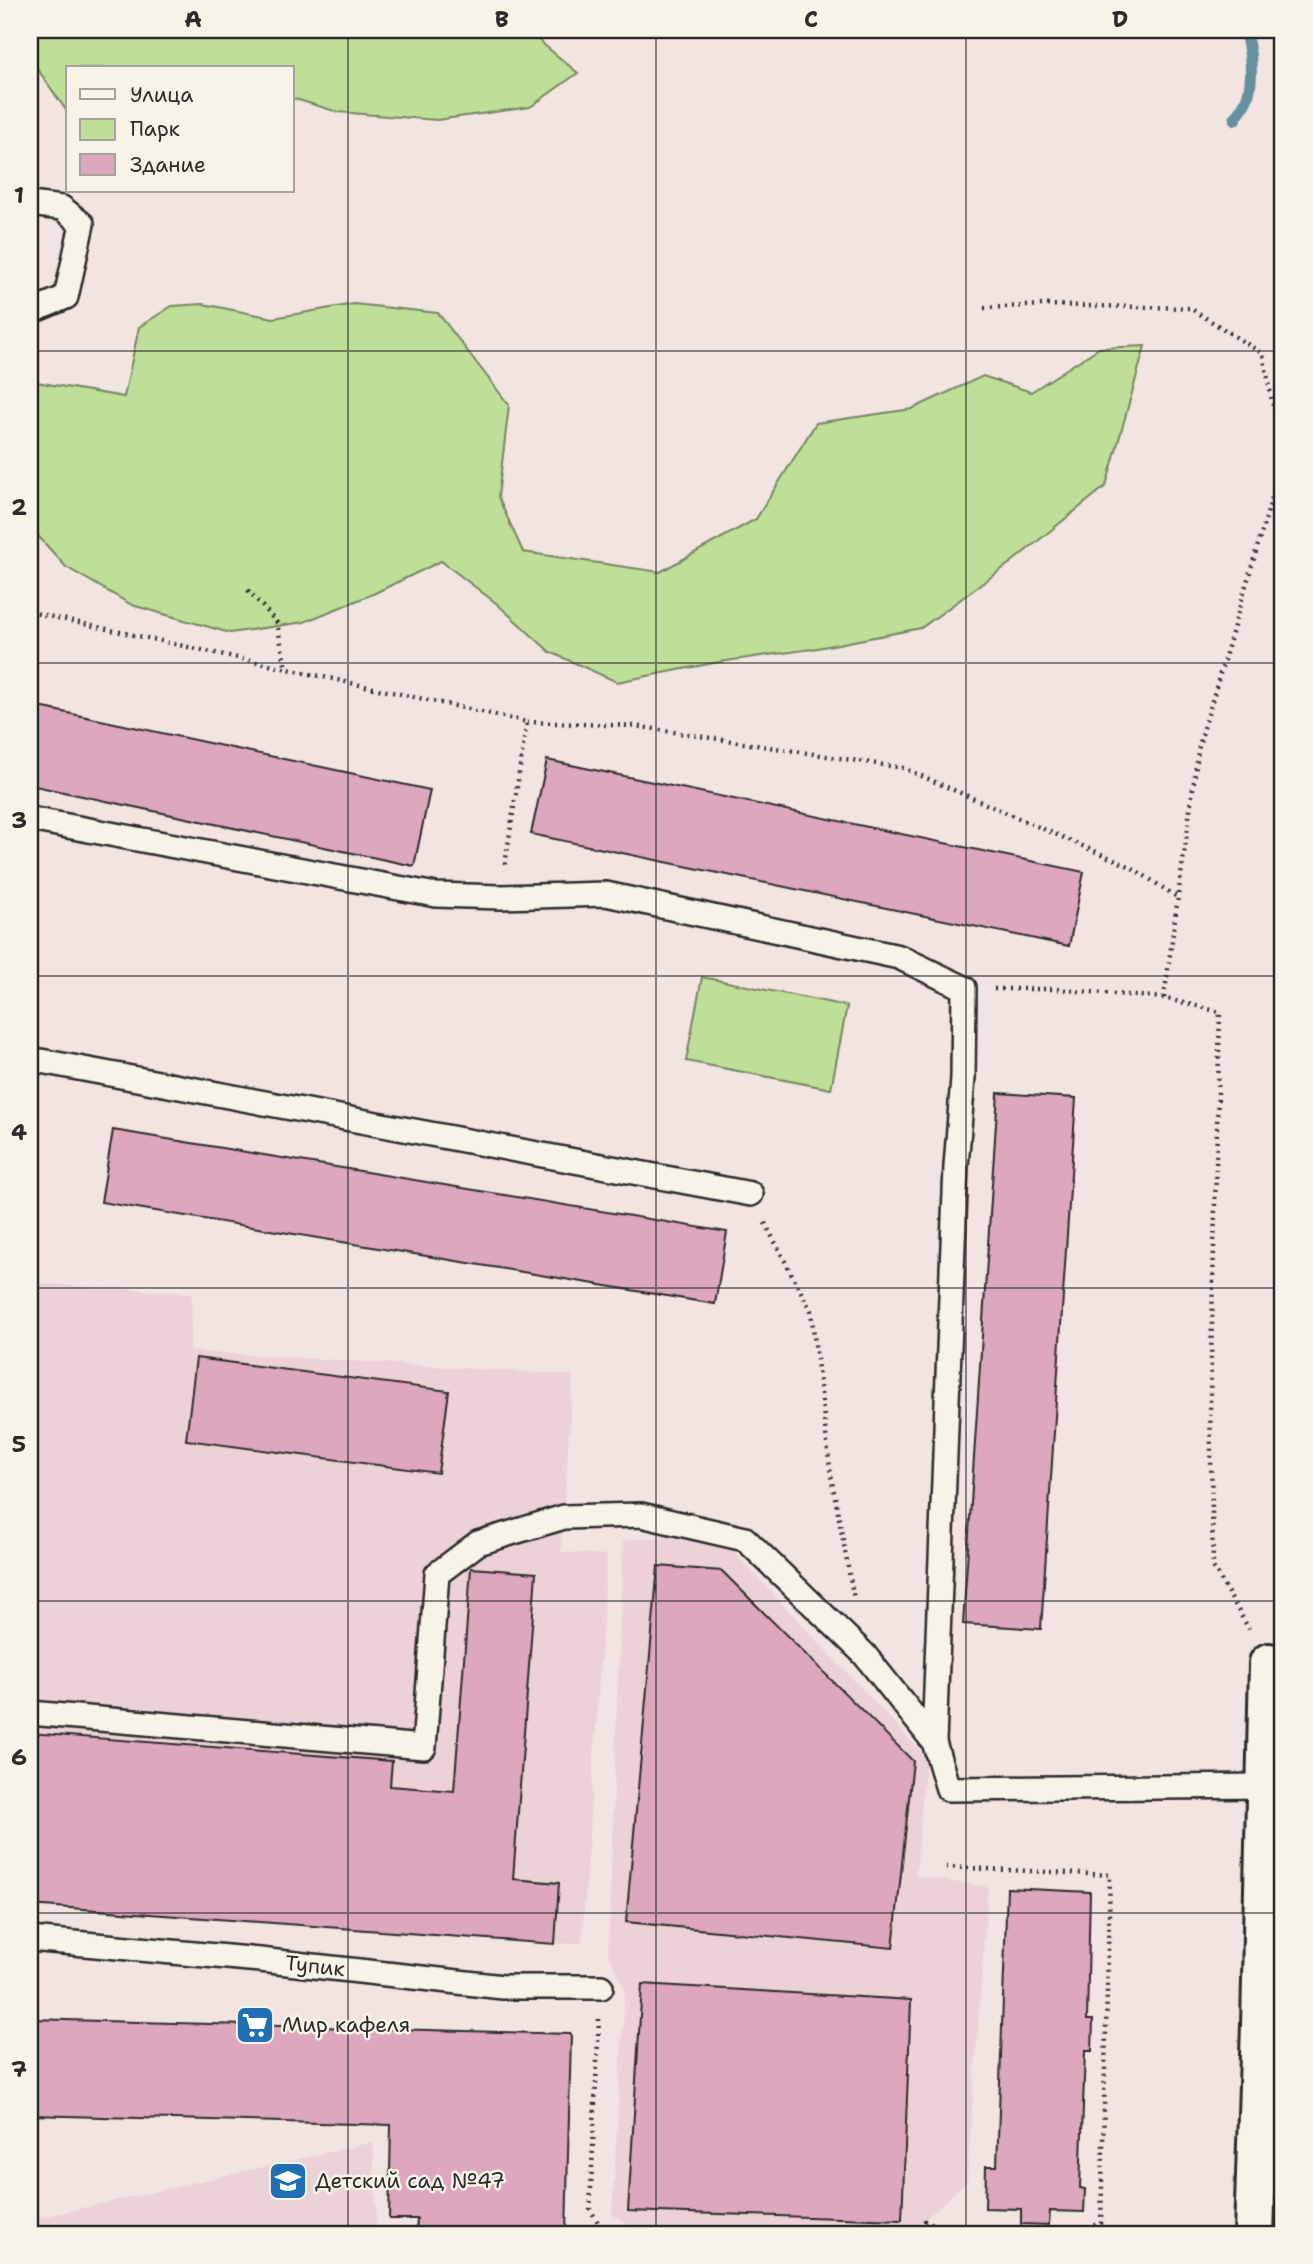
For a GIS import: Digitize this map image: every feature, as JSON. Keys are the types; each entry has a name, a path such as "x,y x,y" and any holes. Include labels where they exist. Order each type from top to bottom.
{"street":[{"path":"1254,2234 1262,2012 1269,1663"}],"lane":[{"path":"30,204 62,208 82,224 66,297 30,312"},
{"path":"30,819 436,895 500,897 606,894 899,957 964,988 963,1078 956,1166 934,1742 948,1789 1265,1786"},
{"path":"30,1059 751,1194"},
{"path":"30,1713 424,1747 437,1574 478,1543 564,1517 641,1515 745,1539 864,1654 934,1742"},
{"name":"Тупик","path":"30,1939 503,1987 601,1987"}],"path":[{"path":"984,308 1044,305 1189,308 1263,354 1283,458 1199,745 1164,998"},
{"path":"248,590 277,623 286,669"},
{"path":"30,612 527,722 635,726 903,768 1130,867 1177,897"},
{"path":"500,897 527,722"},
{"path":"964,988 1055,989 1164,998 1220,1012 1210,1399 1213,1567 1269,1663"},
{"path":"751,1194 811,1311 831,1476 864,1654"},
{"path":"946,1867 1110,1875 1101,2223 1069,2234"},
{"path":"601,1987 590,2209 605,2234"},
{"path":"917,2234 925,2221 965,2234"}],"shaded area":[{"path":"30,1283 192,1293 190,1351 573,1375 561,1552 607,1555 582,1943 555,1944 30,1905"},
{"path":"668,1536 733,1551 926,1757 916,1876 988,1887 967,2181 909,2234 644,2234 612,2214 625,1989 608,1954 623,1540"},
{"name":"Детский сад №47","path":"373,2142 377,2227 384,2234 30,2234 30,2220"}],"green space":[{"path":"30,30 526,30 578,73 530,107 437,120 338,112 294,99 294,66 66,66 66,110 30,58"},
{"path":"203,304 273,318 354,304 438,313 509,405 498,497 523,552 660,572 756,519 816,423 912,409 983,376 1031,392 1099,348 1145,346 1106,486 1013,561 921,628 617,682 550,652 496,603 441,561 373,594 304,622 230,633 132,605 66,567 30,527 30,381 124,397 139,327 172,306"},
{"path":"702,977 847,1006 831,1089 686,1061"}],"building":[{"path":"30,705 430,790 414,866 30,785"},
{"path":"547,760 1084,872 1069,946 531,834"},
{"path":"998,1093 1076,1098 1041,1629 963,1624"},
{"path":"113,1130 727,1232 715,1304 101,1202"},
{"path":"196,1358 449,1391 438,1473 186,1440"},
{"path":"658,1566 722,1571 913,1761 893,1948 626,1922"},
{"path":"471,1568 536,1573 513,1879 559,1883 555,1944 30,1905 30,1733 392,1761 390,1786 454,1791"},
{"path":"1007,1888 1090,1892 1087,2020 1093,2020 1092,2051 1085,2051 1080,2188 1085,2189 1084,2212 1050,2211 1049,2225 1021,2224 1021,2209 985,2208 986,2166 997,2166"},
{"path":"642,1984 911,2000 902,2220 628,2211"},
{"path":"30,2019 571,2034 566,2234 416,2234 417,2219 389,2219 391,2125 30,2115"}],"waterway":[{"path":"1235,119 1247,99 1251,73 1244,30"}],"place":[{"name":"Мир кафеля","path":"255,2025"},
{"name":"Детский сад №47","path":"288,2181"}]}
